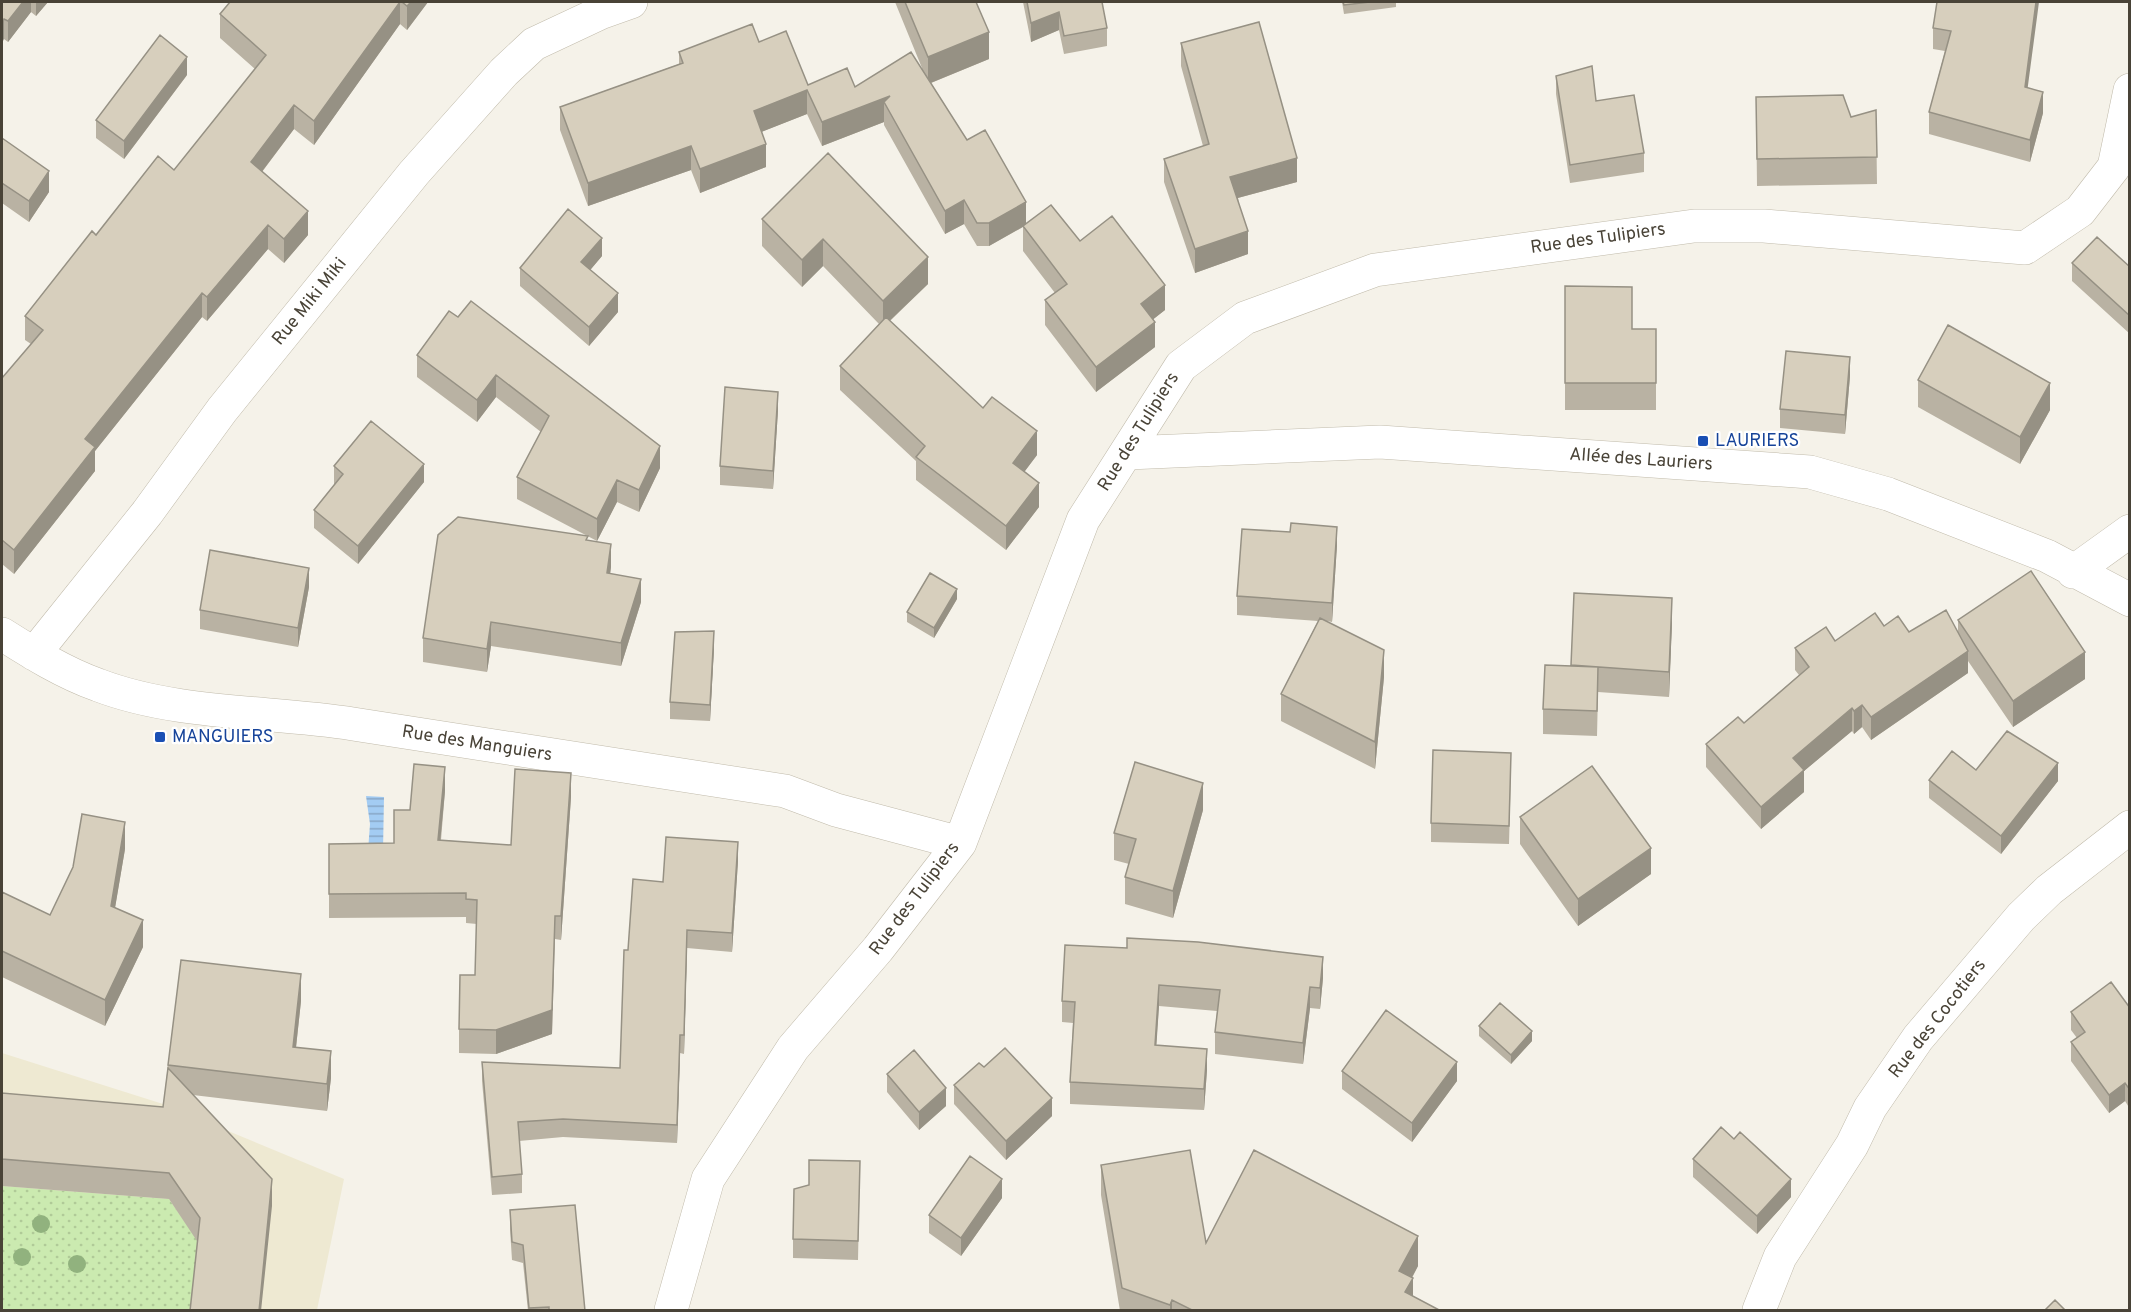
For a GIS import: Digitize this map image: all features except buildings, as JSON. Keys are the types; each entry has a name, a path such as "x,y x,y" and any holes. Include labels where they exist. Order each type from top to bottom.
{"street":[{"name":"Rue Miki Miki","path":"34,654 147,513 222,410 414,173 504,72 534,44 600,13 630,2"},
{"name":"Rue des Tulipiers","path":"671,1311 708,1179 793,1048 878,949 960,843 1083,520 1128,453 1181,366 1245,318 1375,270 1694,226 1764,226 2025,248 2080,211 2114,167 2130,90"},
{"name":"Allée des Lauriers","path":"1128,453 1380,442 1810,472 1888,494 2048,556 2073,572 2130,600"},
{"path":"2073,572 2130,531"},
{"name":"Rue des Manguiers","path":"2,634 34,654 98,686 145,698 205,708 306,717 785,790 836,810 960,843"},
{"name":"Rue des Cocotiers","path":"1759,1311 1780,1257 1852,1145 1870,1108 1918,1038 2042,896 2130,827"}],"shaded area":[{"path":"2,1053 163,1104 344,1179 317,1310 2,1310"}],"green space":[{"path":"2,1186 169,1199 200,1244 193,1310 2,1310"}],"water":[{"path":"366,796 384,797 383,851 368,851 370,824"}],"place":[{"name":"LAURIERS","path":"1703,441"},
{"name":"MANGUIERS","path":"160,737"}]}
